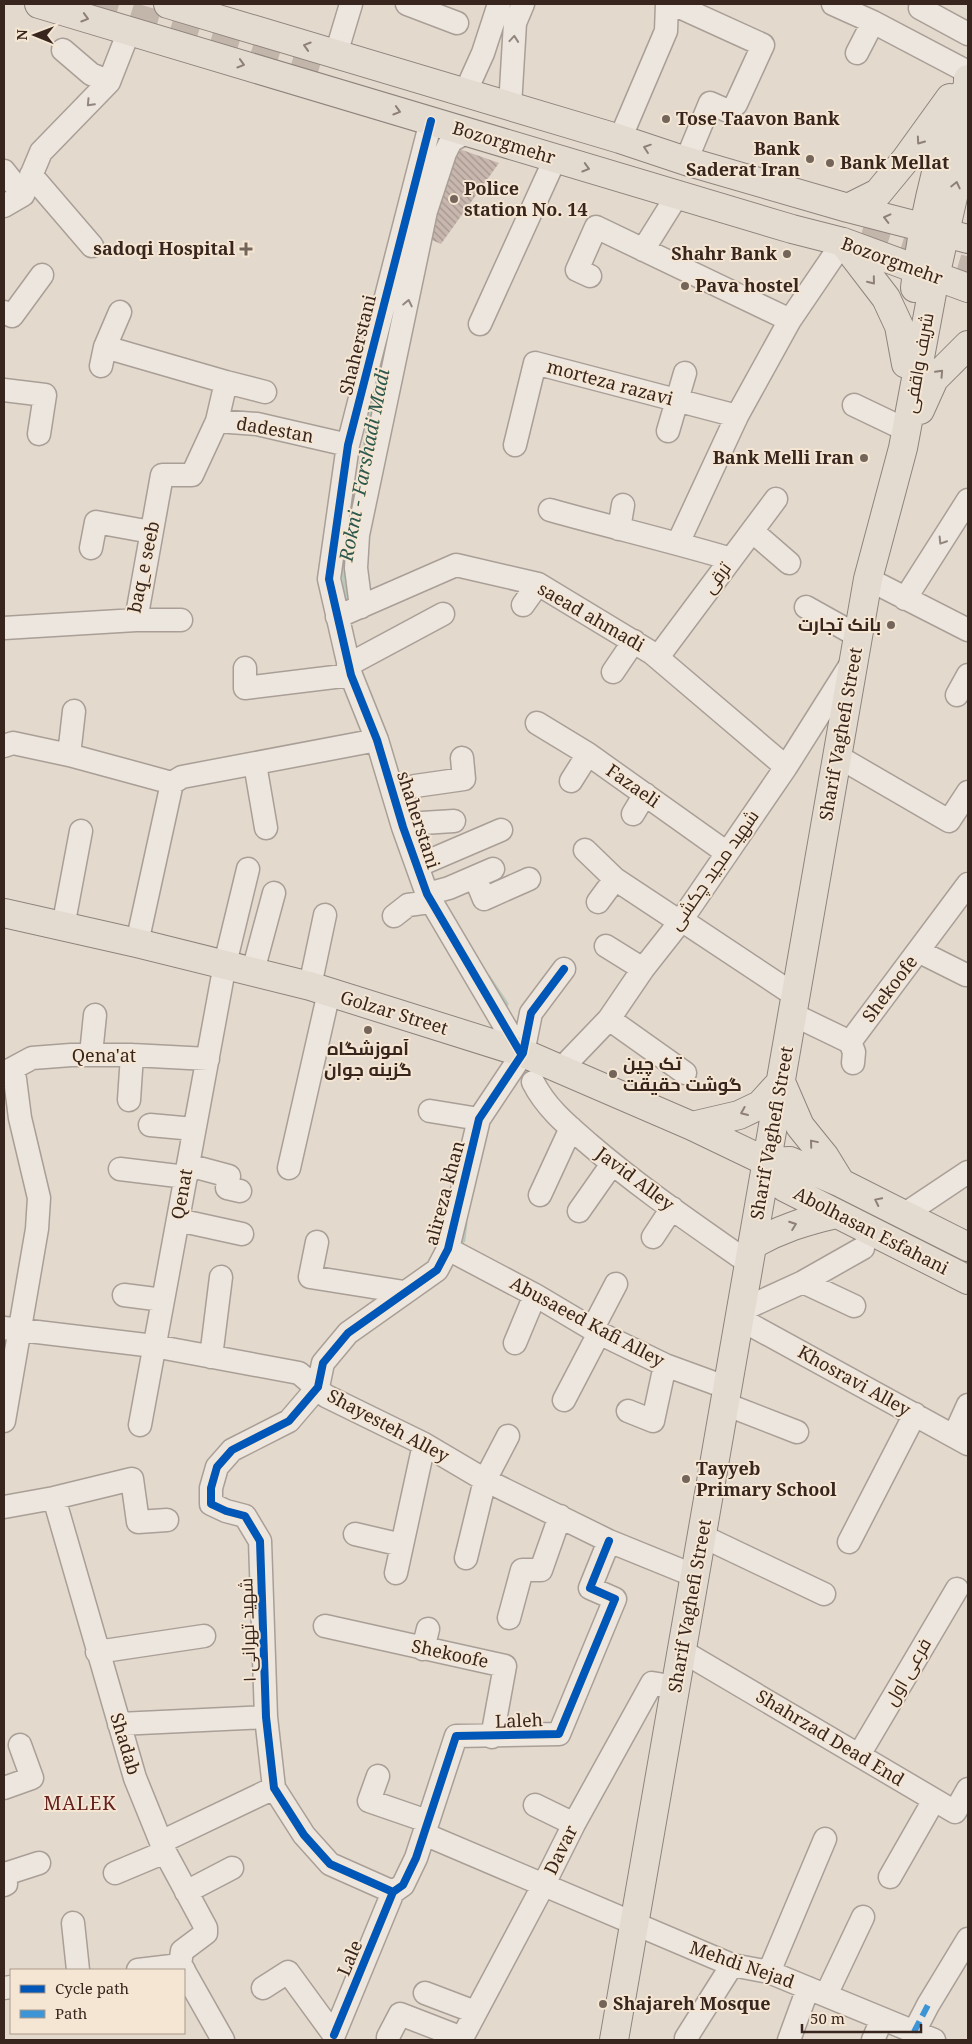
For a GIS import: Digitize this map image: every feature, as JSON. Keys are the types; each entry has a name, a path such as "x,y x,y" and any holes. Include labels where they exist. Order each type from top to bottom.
{"main road":[{"name":"Bozorgmehr","path":"39,4 555,159 678,194 792,230 842,242 968,288"},
{"path":"139,34 158,4"},
{"name":"Bozorgmehr","path":"168,4 620,139 686,161 848,208 946,233"},
{"path":"848,208 878,193 906,159 968,72"},
{"path":"946,233 948,130 968,72"},
{"path":"926,274 946,233 967,148 968,79"},
{"path":"842,242 886,298 899,326 906,364"},
{"name":"Sharif Vaghefi Street","path":"614,2040 868,579 902,438 906,364 926,274"},
{"name":"شریف واقفی","path":"902,438 926,274"},
{"path":"902,438 934,379 968,345"},
{"name":"Golzar Street","path":"4,912 225,964 319,989 522,1053 692,1126 767,1162"},
{"path":"692,1126 738,1115 760,1105 781,1082 800,1126 825,1157 841,1183"},
{"name":"Abolhasan Esfahani","path":"968,1247 905,1214 790,1160 767,1162 784,1187 968,1280"},
{"path":"751,1254 776,1232 805,1221 836,1214"}],"street":[{"path":"336,54 351,4"},
{"path":"408,4 457,23"},
{"path":"465,93 484,54 499,4"},
{"path":"510,106 515,23 523,4"},
{"path":"620,139 666,31 666,4"},
{"path":"673,4 763,45 736,104 728,111 710,103 686,161"},
{"path":"833,4 873,22 968,72"},
{"path":"920,8 968,34"},
{"path":"857,53 873,22"},
{"path":"19,192 41,152 109,82 139,34"},
{"path":"64,50 91,74 109,82"},
{"path":"484,54 492,63 500,66 512,65"},
{"name":"Shaherstani","path":"329,579 348,444 431,121"},
{"path":"361,607 356,568 358,535 426,211 445,153 451,141 467,132"},
{"path":"480,324 555,159"},
{"path":"4,171 19,192 92,246"},
{"path":"643,250 678,194"},
{"path":"590,276 577,270 596,227 790,320"},
{"path":"678,543 736,416 790,320 842,242"},
{"path":"4,312 12,316 42,275"},
{"path":"120,312 103,356 265,392"},
{"name":"morteza razavi","path":"515,445 535,363 736,416"},
{"path":"668,431 685,373"},
{"name":"dadestan","path":"226,382 217,421 257,424 348,444"},
{"path":"4,390 44,395 39,434"},
{"path":"854,405 902,438"},
{"name":"baq_e seeb","path":"4,628 136,620 162,475 192,475 217,421"},
{"name":"ترقی","path":"658,657 776,499"},
{"path":"905,599 968,500"},
{"path":"619,530 622,505"},
{"path":"550,510 619,530 678,543 731,559"},
{"path":"91,548 96,522 152,532"},
{"path":"752,531 789,563"},
{"name":"saead ahmadi","path":"337,618 456,565 538,584 658,657 786,766"},
{"path":"329,579 356,568"},
{"name":"shaherstani","path":"329,579 337,618 354,665 393,792 412,825 426,862 428,898 522,1053"},
{"path":"868,579 968,630"},
{"path":"523,605 538,584"},
{"path":"806,607 856,648"},
{"path":"245,668 245,688 354,665 443,614"},
{"path":"136,620 181,620"},
{"path":"613,672 634,641"},
{"name":"شهید مجید چکشی","path":"561,1069 609,1019 643,969 680,922 786,766 856,648"},
{"path":"957,695 968,675"},
{"path":"69,755 74,711"},
{"name":"Fazaeli","path":"537,723 588,754 615,784 645,794 727,853"},
{"path":"4,746 14,743 69,755 172,783 182,777 378,740"},
{"path":"570,781 588,754"},
{"path":"837,756 949,821 968,792"},
{"path":"255,764 266,828"},
{"path":"393,792 464,777"},
{"path":"137,943 172,783"},
{"path":"633,814 645,794"},
{"path":"412,825 454,821"},
{"path":"426,862 501,830"},
{"path":"63,927 81,831"},
{"name":"Shekoofe","path":"585,850 616,879 680,922 686,922 852,1052 918,951 968,884"},
{"name":"Qenat","path":"140,1424 225,964 248,870"},
{"path":"394,916 408,905 484,873 484,899 529,879"},
{"path":"598,902 616,879"},
{"path":"252,971 274,893"},
{"path":"289,1168 319,989 325,915"},
{"path":"606,946 643,969"},
{"path":"918,951 966,975"},
{"path":"522,1053 531,1012 564,968"},
{"path":"91,1054 95,1015"},
{"path":"609,1019 685,1073"},
{"name":"alireza khan","path":"318,1387 323,1363 348,1333 457,1254 479,1120 522,1053"},
{"name":"Qena'at","path":"4,1074 32,1058 91,1054 208,1059"},
{"path":"129,1100 132,1055"},
{"path":"4,1074 15,1079 20,1118 40,1198 37,1229 12,1329 5,1409"},
{"name":"Javid Alley","path":"533,1082 541,1098 570,1128 612,1164 672,1208 751,1254"},
{"path":"430,1111 479,1120"},
{"path":"150,1125 194,1129"},
{"path":"540,1195 570,1128"},
{"path":"579,1211 612,1164"},
{"path":"120,1169 187,1171 236,1176"},
{"path":"905,1214 968,1172"},
{"path":"653,1236 672,1208"},
{"path":"178,1220 242,1234"},
{"path":"316,1242 310,1277 404,1292"},
{"path":"741,1314 863,1248"},
{"name":"Abusaeed Kafi Alley","path":"457,1254 596,1330 797,1432"},
{"path":"211,1356 221,1277"},
{"path":"803,1282 854,1306"},
{"path":"564,1400 616,1284"},
{"path":"124,1295 163,1300"},
{"path":"515,1343 535,1295"},
{"name":"Khosravi Alley","path":"741,1314 961,1440"},
{"name":"Shayesteh Alley","path":"12,1329 154,1346 299,1373 318,1387 326,1396 424,1444 485,1480 575,1518 609,1541 695,1576"},
{"path":"628,1411 653,1421 666,1365"},
{"name":"شهید تهرانی ۱","path":"318,1387 289,1421 232,1450 217,1467 211,1488 211,1504 226,1511 245,1516 260,1541 266,1717 274,1788 304,1835 330,1864 393,1892"},
{"path":"961,1440 968,1405"},
{"path":"849,1542 915,1414"},
{"path":"466,1558 485,1480 508,1436"},
{"path":"396,1573 424,1444"},
{"path":"4,1507 54,1498 132,1479 138,1522 167,1520"},
{"name":"Shadab","path":"54,1498 135,1778 163,1847 206,1928 206,1933 182,1951 183,1968"},
{"path":"508,1618 522,1570 541,1570 575,1518"},
{"path":"355,1534 402,1545"},
{"path":"702,1536 824,1594"},
{"name":"Laleh","path":"393,1892 403,1884 416,1858 456,1736 492,1737 559,1734 615,1599 590,1588 609,1541"},
{"name":"فرعی اول","path":"859,1755 957,1589"},
{"name":"Shekoofe","path":"325,1626 426,1639 505,1666 492,1737"},
{"path":"97,1652 204,1636"},
{"name":"Shahrzad Dead End","path":"682,1651 955,1812 968,1789"},
{"name":"Davar","path":"461,2039 574,1824 652,1683 676,1687"},
{"path":"119,1724 266,1717"},
{"path":"4,1788 32,1778 20,1745"},
{"name":"Mehdi Nejad","path":"378,1776 369,1801 544,1884 634,1924 732,1965 769,1972 924,2036"},
{"path":"115,1873 274,1788"},
{"path":"890,1877 934,1800"},
{"path":"535,1805 574,1824"},
{"path":"769,1972 825,1839"},
{"path":"4,1885 6,1884 5,1874 40,1863"},
{"path":"186,1892 232,1868"},
{"name":"Lale","path":"264,1988 288,1972 334,2035 393,1892"},
{"path":"789,2040 863,1917"},
{"path":"73,1923 78,1969"},
{"path":"924,2036 928,2005 968,1939"},
{"path":"686,2038 732,1965"},
{"path":"160,1969 183,1968"},
{"path":"185,1972 223,2040"},
{"path":"425,1994 475,2012"},
{"path":"388,2037 400,2014 461,2039"},
{"path":"873,2040 882,2018"}],"building":[{"name":"Police station No. 14","path":"451,146 499,163 441,244 423,236"}],"waterway":[{"name":"Rokni - Farshadi Madi","path":"359,475 376,393"},
{"name":"Rokni - Farshadi Madi","path":"347,540 343,559 347,606"},
{"name":"Rokni - Farshadi Madi","path":"488,977 506,1004"},
{"name":"Rokni - Farshadi Madi","path":"458,1248 463,1240 465,1223"}],"tunnel":[{"path":"90,4 328,76"},
{"path":"864,225 943,249"},
{"path":"917,256 968,271"}],"marked path":[{"path":"914,2032 928,2005"}],"cycle path":[{"path":"431,121 348,445 329,579 351,675 377,740 403,827 427,894 520,1052"},
{"path":"393,1892 330,1864 304,1835 274,1788 266,1717 260,1541 245,1516 226,1511 211,1504 211,1488 217,1467 232,1450 289,1421 318,1387 323,1363 348,1333 437,1270 448,1249 479,1119 523,1053 531,1013 564,969"},
{"path":"334,2035 393,1892 403,1885 416,1858 456,1736 559,1734 615,1599 590,1588 609,1541"}],"place":[{"name":"Tose Taavon Bank","path":"666,119"},
{"name":"Bank Saderat Iran","path":"810,159"},
{"name":"Bank Mellat","path":"830,163"},
{"name":"Police station No. 14","path":"454,199"},
{"name":"sadoqi Hospital","path":"246,249"},
{"name":"Shahr Bank","path":"787,254"},
{"name":"Pava hostel","path":"685,286"},
{"name":"Bank Melli Iran","path":"864,458"},
{"name":"بانک تجارت","path":"891,625"},
{"name":"آموزشگاه گزینه جوان","path":"368,1030"},
{"name":"تک چین گوشت حقیقت","path":"613,1074"},
{"name":"Tayyeb Primary School","path":"686,1479"},
{"name":"Shajareh Mosque","path":"603,2004"}],"district":[{"name":"MALEK","path":"80,1803"}]}
